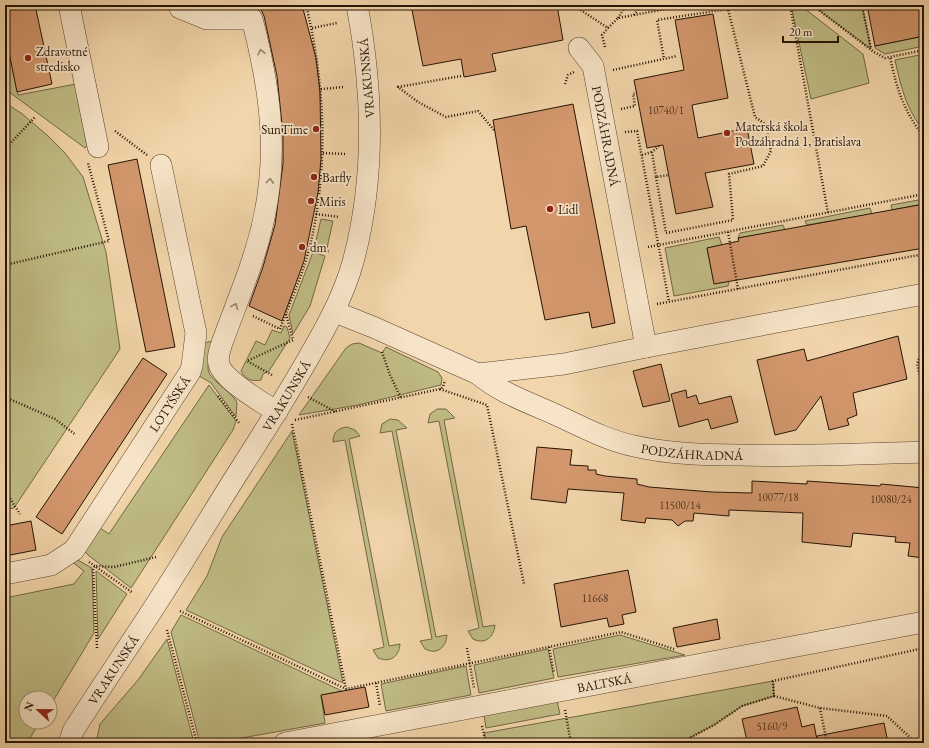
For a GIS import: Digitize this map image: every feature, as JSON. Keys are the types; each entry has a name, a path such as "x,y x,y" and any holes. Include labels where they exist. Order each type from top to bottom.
{"street":[{"path":"69,5 93,114 98,148"},
{"path":"180,5 180,8 207,18 252,19 262,54 269,100 273,142 270,187 256,251 222,343 219,355 219,364 222,371 240,386 277,412"},
{"name":"VRAKUNSKÁ","path":"69,743 73,731 163,593 277,412 334,312 347,280 361,227 369,162 370,107 366,52 357,5"},
{"name":"PODZÁHRADNÁ","path":"579,48 593,66 646,347"},
{"name":"LOTYŠSKÁ","path":"5,574 51,565 74,550 190,372 196,333 161,165"},
{"path":"478,374 564,364 924,294"},
{"name":"PODZÁHRADNÁ","path":"334,312 373,327 478,374 490,384 522,400 606,437 633,446 667,452 707,455 807,457 924,452"},
{"name":"BALTSKÁ","path":"285,743 924,622"}],"path":[{"path":"234,308 280,329 310,247 316,214 323,153 321,89 312,28 306,5"},
{"path":"573,5 608,28"},
{"path":"605,49 602,35 618,18 626,5"},
{"path":"634,15 641,5"},
{"path":"618,18 687,5"},
{"path":"790,5 828,213"},
{"path":"812,5 885,58 924,50"},
{"path":"862,5 871,49"},
{"path":"652,152 666,233 734,220 729,174 763,166 772,151 765,124 755,118 728,9 657,20 664,59"},
{"path":"312,28 337,23"},
{"path":"609,70 677,56"},
{"path":"890,57 900,96 913,124 924,137"},
{"path":"461,76 398,87 418,102 446,117 478,111 494,130"},
{"path":"321,89 344,87"},
{"path":"617,109 635,106 633,94 637,93"},
{"path":"93,114 161,165"},
{"path":"5,149 35,117"},
{"path":"621,133 637,131 669,302"},
{"path":"642,155 652,152 659,146"},
{"path":"5,265 109,241 88,163 98,148"},
{"path":"323,153 346,154"},
{"path":"656,177 669,175"},
{"path":"628,252 924,194"},
{"path":"316,214 339,217"},
{"path":"728,232 738,289"},
{"path":"310,247 330,252"},
{"path":"639,308 924,254"},
{"path":"272,375 247,361 293,340 286,313"},
{"path":"381,350 390,375 401,398"},
{"path":"921,358 917,364 924,392"},
{"path":"440,389 445,384 443,374"},
{"path":"346,688 292,421 440,389 487,405 524,584"},
{"path":"214,391 240,424"},
{"path":"5,397 55,419 76,435"},
{"path":"307,397 336,412"},
{"path":"5,491 20,514"},
{"path":"74,550 132,593"},
{"path":"95,566 114,567 156,557"},
{"path":"95,566 93,569 97,648"},
{"path":"180,611 346,688 621,632 676,650"},
{"path":"167,630 197,743"},
{"path":"774,696 773,680 924,648"},
{"path":"680,743 714,725 742,706 774,696 820,708 887,716 916,743"},
{"path":"820,708 827,743"},
{"path":"567,717 571,743"},
{"path":"484,733 486,743"}],"shaded area":[{"path":"791,5 800,5 863,54 869,83 811,99"},
{"path":"812,5 862,5 871,49"},
{"path":"5,32 18,95 76,84 87,146 85,148 5,89"},
{"path":"924,36 924,46 885,54 875,48 875,46"},
{"path":"924,54 924,131 908,106 895,60"},
{"path":"5,103 21,113 47,135 65,153 83,177 106,252 120,349 14,508 5,510"},
{"path":"924,199 924,204 892,210 891,205"},
{"path":"870,208 872,214 807,225 805,221"},
{"path":"321,219 333,221 327,248 315,245"},
{"path":"783,225 785,230 738,238 740,233"},
{"path":"719,237 722,245 707,248 714,283 729,281 728,286 674,296 665,248"},
{"path":"313,252 325,256 310,306 293,334 289,315"},
{"path":"284,326 287,327 290,338 269,371 263,374 261,380 258,381 247,378 241,371 256,341 265,345 272,330 281,333"},
{"path":"217,340 208,362 208,369 214,379 235,399 237,403 236,417 211,383 196,374 199,344"},
{"path":"359,343 382,353 386,347 438,372 442,378 441,385 358,405 299,415 346,348 352,344"},
{"path":"209,385 236,421 233,430 131,588 88,555 82,548 97,526 109,534"},
{"path":"437,409 446,409 455,418 444,420 483,627 495,625 491,636 488,639 481,641 473,639 468,631 479,628 439,421 428,423 430,414"},
{"path":"390,419 398,420 407,428 396,430 436,637 447,635 445,644 437,651 429,651 425,649 420,641 432,639 392,431 380,433 382,424"},
{"path":"347,427 355,430 360,436 349,439 389,646 400,644 396,655 393,658 386,660 378,658 373,650 384,647 345,440 333,442 335,433 341,428"},
{"path":"292,431 343,683 186,610 207,576 222,537"},
{"path":"74,558 92,568 94,633 58,693 58,690 18,690 18,730 35,730 27,743 5,743 5,598 74,584 84,571 71,561"},
{"path":"96,571 127,594 98,639"},
{"path":"181,615 342,691 321,696 325,723 214,743 200,743 171,632"},
{"path":"620,635 685,655 558,677 553,649"},
{"path":"167,639 194,743 96,743 100,724 138,680"},
{"path":"548,649 554,678 479,693 474,665"},
{"path":"466,666 471,695 386,711 381,684"},
{"path":"773,681 774,696 742,706 714,725 680,743 486,743 484,733"},
{"path":"557,701 560,714 486,728 484,715"}],"building":[{"name":"Zdravotné stredisko","path":"5,5 35,5 52,84 17,92 5,32"},
{"path":"259,5 302,5 316,58 320,91 321,159 318,193 304,261 282,321 249,306 263,267 275,225 283,164 283,134 277,76 264,16"},
{"path":"411,5 557,5 563,40 492,54 496,71 464,77 461,59 423,66"},
{"path":"867,5 924,5 924,36 875,46"},
{"path":"713,14 728,98 692,105 698,138 747,128 754,164 705,173 713,207 676,214 663,145 647,148 634,80 684,70 675,20"},
{"name":"Lidl","path":"573,104 615,323 592,328 589,312 545,320 526,226 511,229 493,120"},
{"path":"137,159 175,347 146,352 108,165"},
{"path":"924,204 924,248 714,284 707,248 739,241 738,238"},
{"path":"898,336 907,379 853,393 857,415 847,419 849,425 829,430 821,396 796,430 775,435 757,360 804,349 807,361"},
{"path":"143,358 167,374 62,534 36,517"},
{"path":"661,364 670,401 643,407 633,371"},
{"path":"686,390 687,398 696,395 699,404 731,396 738,422 711,429 708,419 679,427 671,394"},
{"path":"537,447 572,450 570,465 588,466 588,470 596,470 596,474 605,476 637,479 637,484 649,487 712,492 752,493 752,481 807,484 807,481 880,486 881,484 924,488 924,518 921,537 924,538 924,558 908,556 910,543 895,542 896,537 853,533 851,547 802,542 803,513 729,510 729,516 694,513 693,521 685,521 678,526 672,520 646,518 645,523 621,520 624,493 568,489 566,503 531,499"},
{"path":"31,521 36,550 5,556 5,526"},
{"path":"628,570 636,612 622,615 624,624 609,627 607,618 561,627 554,584"},
{"path":"717,619 720,639 677,647 673,628"},
{"path":"365,687 369,707 325,715 321,695"},
{"path":"797,707 802,727 814,724 817,740 817,736 884,723 888,743 761,743 760,738 747,741 742,719"}],"place":[{"name":"Zdravotné stredisko","path":"28,58"},
{"name":"SunTime","path":"316,129"},
{"name":"Materská škola Podzáhradná 1, Bratislava","path":"727,133"},
{"name":"Barfly","path":"314,177"},
{"name":"Miris","path":"311,201"},
{"name":"Lidl","path":"550,209"},
{"name":"dm","path":"302,247"}]}
